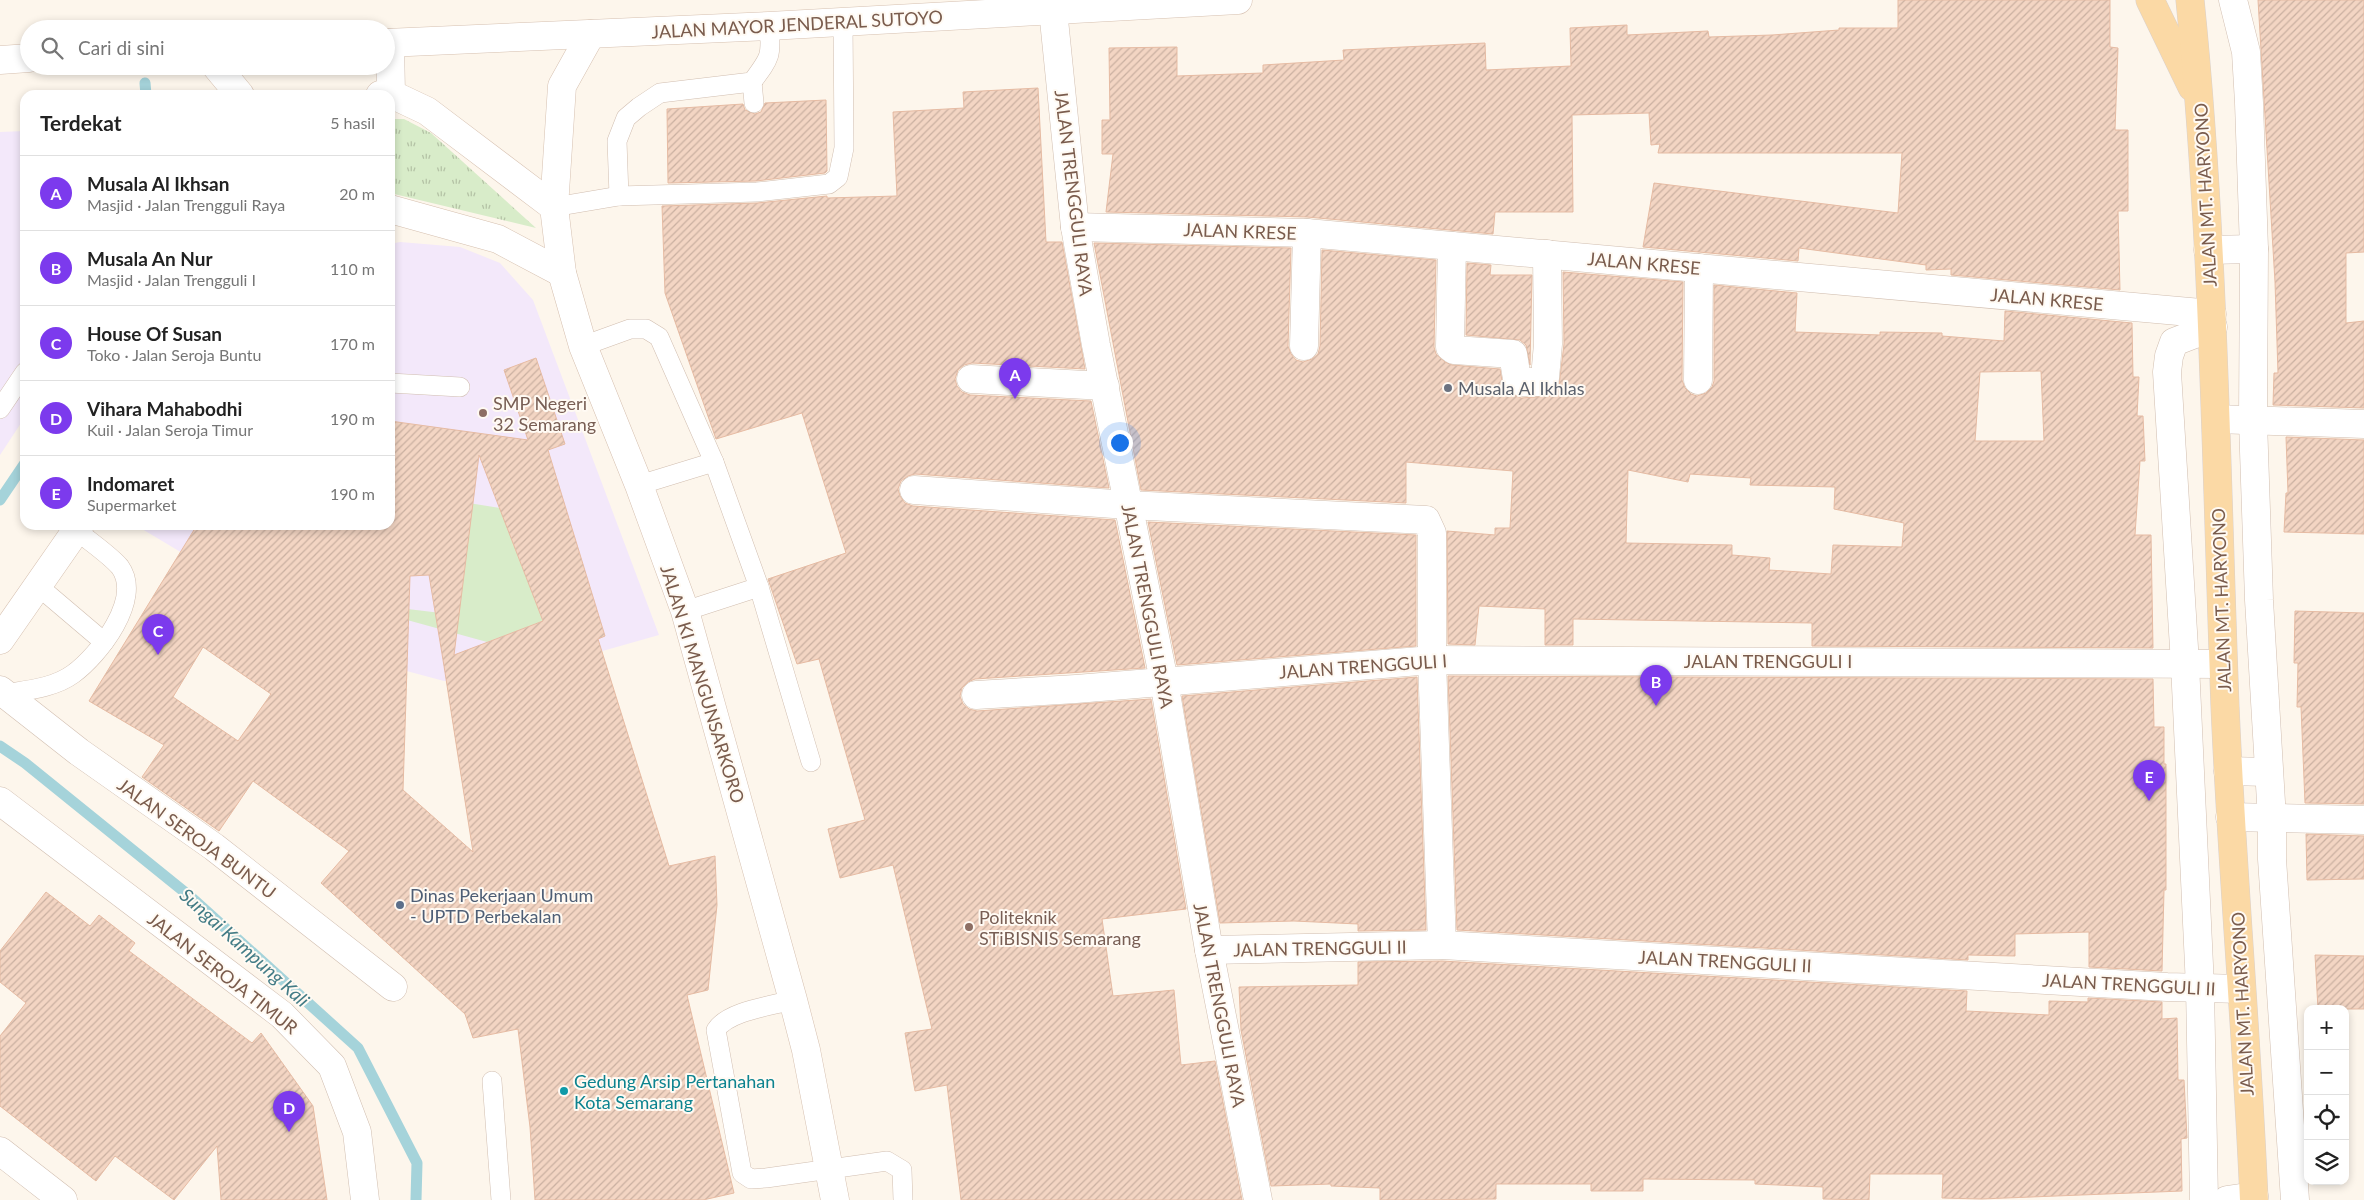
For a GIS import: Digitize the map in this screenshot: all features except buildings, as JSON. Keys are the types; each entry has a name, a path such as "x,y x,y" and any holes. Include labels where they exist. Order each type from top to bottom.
{"main road":[{"path":"2150,0 2200,104"},
{"name":"JALAN MT. HARYONO","path":"2190,0 2200,104 2212,320 2230,817 2254,1198"}],"street":[{"name":"JALAN MAYOR JENDERAL SUTOYO","path":"395,43 769,26 1238,0"},
{"path":"2233,0 2246,52 2254,249 2253,421 2259,600 2272,819 2272,858 2295,1200"},
{"name":"JALAN TRENGGULI RAYA","path":"1053,10 1075,227 1164,681 1208,950 1258,1200"},
{"name":"JALAN KI MANGUNSARKORO","path":"592,34 562,86 554,207 562,273 583,346 639,485 685,611 794,1000 830,1168 835,1200"},
{"path":"0,60 20,59"},
{"path":"223,75 236,90"},
{"path":"385,90 386,75"},
{"path":"395,98 427,111 554,207"},
{"path":"395,210 498,239 562,273"},
{"name":"JALAN KRESE","path":"1075,227 1307,234 1699,268 2212,320"},
{"path":"1304,346 1307,234"},
{"path":"1452,246 1450,347 1454,350 1513,354 1517,379 1520,382 1544,382 1545,378 1548,344 1547,254"},
{"path":"2208,250 2254,249"},
{"path":"1698,380 1699,268"},
{"path":"2204,1200 2200,987 2185,664 2167,372 2169,356 2174,342 2212,320"},
{"path":"970,379 1105,386"},
{"path":"2216,419 2364,424"},
{"path":"914,490 1128,505 1426,520 1432,533 1432,660 1442,945"},
{"path":"0,640 77,530"},
{"path":"2221,601 2259,600"},
{"name":"JALAN TRENGGULI I","path":"976,695 1076,689 1432,660 2223,664"},
{"name":"JALAN SEROJA BUNTU","path":"2,692 79,752 214,847 393,987"},
{"path":"2228,772 2268,772"},
{"name":"JALAN SEROJA TIMUR","path":"0,801 282,1015 332,1066 357,1132 366,1200"},
{"path":"2230,817 2364,820"},
{"path":"2233,858 2272,858"},
{"name":"JALAN TRENGGULI II","path":"1208,950 1442,945 2158,987 2241,988"},
{"path":"0,1151 63,1200"},
{"path":"2227,1200 2254,1198"}],"lane":[{"path":"554,207 619,196 829,184 838,177 844,148 843,21"},
{"path":"754,104 752,82 769,60 771,49 769,26"},
{"path":"619,196 617,141 626,118 660,93 752,82"},
{"path":"583,346 630,329 646,329 659,337 714,462 759,587 812,762"},
{"path":"0,409 20,379"},
{"path":"395,383 460,387"},
{"path":"639,485 714,462"},
{"path":"2,692 50,686 73,674 104,642 122,615 127,585 120,568 80,530"},
{"path":"38,586 104,642"},
{"path":"685,611 759,587"},
{"path":"794,1000 731,1016 721,1022 716,1030 742,1173 751,1179 766,1178 887,1161 902,1170 903,1200"},
{"path":"492,1081 501,1200"}],"shaded area":[{"path":"20,131 20,425 0,455 0,132"},
{"name":"SMP Negeri 32 Semarang","path":"395,243 460,247 500,263 533,300 659,635 507,678 444,681 358,658 144,530 395,530"}],"green space":[{"path":"395,119 404,119 431,133 536,228 395,194"},
{"path":"456,501 500,508 543,621 487,642 389,615 391,607 441,613"}],"waterway":[{"name":"Sungai Kampung Kali","path":"145,83 146,90"},
{"name":"Sungai Kampung Kali","path":"0,500 20,470"},
{"name":"Sungai Kampung Kali","path":"0,746 25,763 192,898 358,1048 417,1163 416,1200"}],"place":[{"name":"Musala Al Ikhlas","path":"1448,388"},
{"name":"Musala Al Ikhsan","path":"1015,399"},
{"name":"SMP Negeri 32 Semarang","path":"483,413"},
{"name":"House Of Susan","path":"158,655"},
{"name":"Musala An Nur","path":"1656,706"},
{"name":"Indomaret","path":"2149,801"},
{"name":"Dinas Pekerjaan Umum - UPTD Perbekalan","path":"400,905"},
{"name":"Politeknik STiBISNIS Semarang","path":"969,927"},
{"name":"Gedung Arsip Pertanahan Kota Semarang","path":"564,1091"},
{"name":"Vihara Mahabodhi","path":"289,1132"}]}
